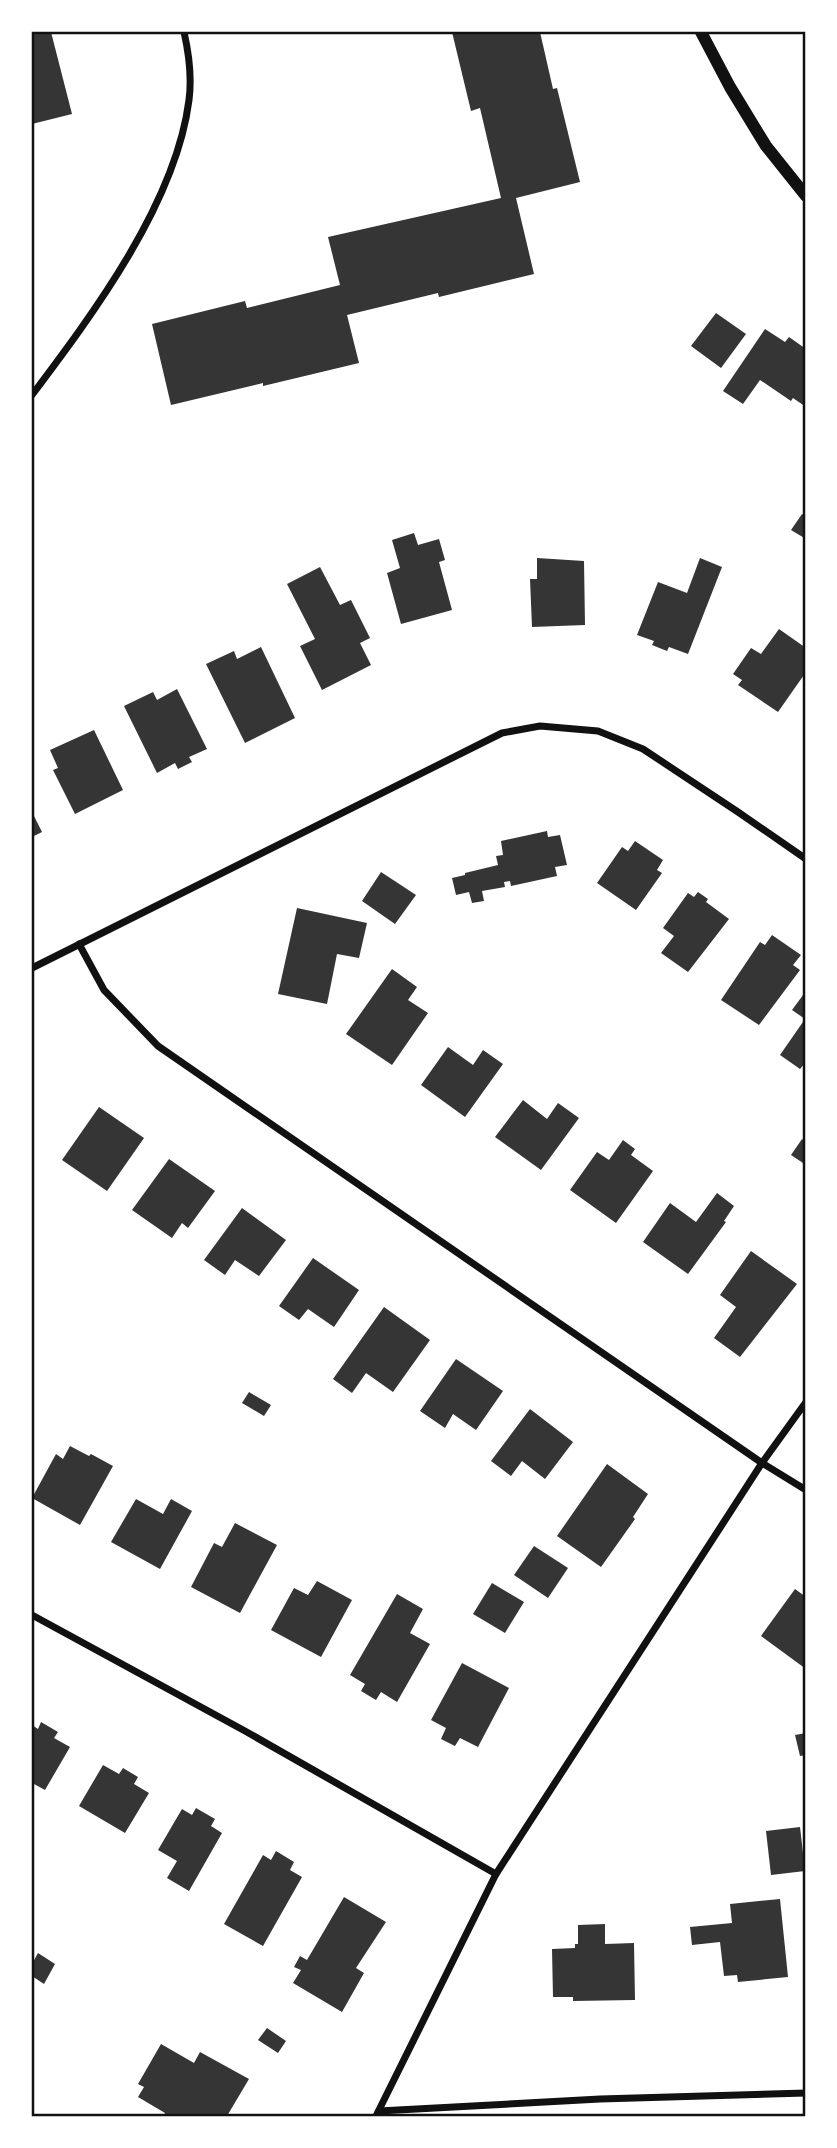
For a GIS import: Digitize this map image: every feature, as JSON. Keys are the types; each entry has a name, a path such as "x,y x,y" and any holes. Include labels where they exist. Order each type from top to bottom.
{"street":[{"path":"32,395 85,322 128,255 152,214 177,157 190,100 190,60 184,32"},
{"path":"701,32 766,146 806,196"},
{"path":"32,968 502,733 540,726 598,731 643,749 806,859"},
{"path":"79,944 104,990 158,1046 762,1463 806,1490"},
{"path":"378,2114 496,1874 762,1463 806,1402"},
{"path":"32,1615 245,1731 496,1874"},
{"path":"378,2114 587,2100 806,2093"}],"building":[{"path":"32,32 51,32 72,114 32,124"},
{"path":"452,32 540,32 553,89 557,88 580,182 516,198 534,274 439,297 438,293 347,315 359,363 171,405 152,324 245,301 247,308 340,285 328,237 501,198 480,108 471,111"},
{"path":"716,313 746,334 721,368 691,346"},
{"path":"765,329 785,342 789,337 806,349 806,407 793,398 791,401 760,380 743,404 723,391"},
{"path":"802,514 806,516 806,539 791,530"},
{"path":"414,533 418,545 439,539 445,560 439,562 452,610 401,624 387,573 400,568 392,540"},
{"path":"537,558 584,561 585,625 532,627 530,579 537,579"},
{"path":"700,558 722,567 688,654 669,647 667,651 652,645 654,641 637,635 658,582 687,593"},
{"path":"320,567 340,605 351,600 370,638 360,643 371,665 322,690 300,646 315,639 287,584"},
{"path":"779,629 806,648 806,672 778,712 738,685 742,680 733,674 751,648 761,654"},
{"path":"261,647 295,718 245,743 206,664 234,651 237,659"},
{"path":"177,689 207,749 189,757 192,762 178,769 175,763 157,773 124,706 153,692 157,700"},
{"path":"94,730 123,790 75,814 53,770 58,768 50,750"},
{"path":"32,812 42,832 32,837"},
{"path":"547,831 548,837 560,835 567,865 555,867 557,876 511,886 510,881 504,882 505,887 482,891 484,901 472,903 469,892 456,895 452,878 498,865 496,856 503,855 501,841"},
{"path":"635,841 663,860 657,870 662,873 636,910 597,883 622,847 628,851"},
{"path":"381,872 416,895 395,924 362,901"},
{"path":"698,892 708,899 706,902 729,919 688,972 661,953 674,936 663,928 688,893 694,897"},
{"path":"297,908 367,923 359,958 337,954 327,1004 278,994"},
{"path":"772,935 801,955 793,965 800,970 759,1025 721,1000 760,942 765,945"},
{"path":"392,969 417,987 408,1000 428,1013 392,1065 346,1034"},
{"path":"806,991 806,1062 800,1069 780,1055 805,1019 792,1010"},
{"path":"448,1047 473,1065 483,1050 503,1064 465,1117 421,1085"},
{"path":"523,1100 547,1119 558,1103 579,1118 541,1170 495,1137"},
{"path":"99,1107 144,1138 107,1191 62,1160"},
{"path":"802,1139 806,1142 806,1165 791,1155"},
{"path":"623,1140 635,1149 631,1155 653,1171 616,1223 570,1190 597,1152 609,1160"},
{"path":"169,1159 215,1191 188,1228 182,1223 172,1238 132,1210"},
{"path":"717,1193 734,1206 724,1221 726,1222 688,1274 643,1242 670,1203 696,1222"},
{"path":"242,1208 286,1240 259,1276 235,1260 225,1275 204,1260"},
{"path":"751,1251 797,1284 740,1357 714,1338 736,1307 720,1295"},
{"path":"313,1258 359,1290 334,1327 308,1309 299,1320 279,1306"},
{"path":"384,1307 430,1340 393,1392 366,1373 352,1393 333,1379"},
{"path":"456,1359 503,1391 476,1430 453,1414 445,1428 420,1411"},
{"path":"249,1392 271,1405 264,1416 242,1403"},
{"path":"530,1409 573,1442 545,1479 522,1461 511,1476 491,1461"},
{"path":"70,1446 113,1466 80,1525 32,1498 56,1454 63,1459"},
{"path":"607,1464 648,1494 633,1517 635,1519 601,1567 557,1536"},
{"path":"136,1499 163,1514 171,1499 192,1511 160,1569 111,1542"},
{"path":"235,1523 277,1545 240,1613 191,1587 214,1543 222,1547"},
{"path":"534,1546 568,1568 548,1598 514,1575"},
{"path":"317,1581 352,1600 321,1657 271,1630 294,1588 308,1595"},
{"path":"492,1583 524,1602 505,1633 473,1614"},
{"path":"795,1589 806,1597 806,1669 761,1636"},
{"path":"397,1594 423,1609 410,1633 430,1644 397,1702 381,1692 376,1700 361,1691 365,1684 350,1675"},
{"path":"462,1663 509,1688 478,1747 460,1738 455,1746 441,1739 446,1728 431,1720"},
{"path":"41,1722 58,1732 54,1738 70,1747 45,1790 34,1784 32,1789 32,1725 38,1729"},
{"path":"806,1733 806,1755 800,1756 795,1735"},
{"path":"103,1765 119,1774 123,1768 138,1777 134,1784 149,1793 125,1833 79,1806"},
{"path":"196,1808 215,1819 211,1826 222,1833 189,1891 167,1878 177,1861 158,1850 182,1809 192,1815"},
{"path":"800,1827 805,1871 771,1875 766,1831"},
{"path":"276,1851 294,1862 290,1870 302,1877 263,1946 224,1924 263,1855 271,1860"},
{"path":"344,1897 386,1922 356,1968 364,1973 342,2012 293,1983 301,1970 294,1967 300,1956 307,1960"},
{"path":"780,1899 788,1977 738,1982 737,1975 724,1976 720,1942 692,1945 690,1927 732,1923 730,1904"},
{"path":"605,1924 605,1944 634,1943 635,2000 573,2001 573,1997 553,1997 552,1949 575,1948 575,1944 578,1944 578,1925"},
{"path":"38,1953 55,1964 44,1984 32,1976 32,1964"},
{"path":"267,2028 286,2041 278,2053 258,2040"},
{"path":"161,2044 194,2063 200,2052 249,2079 227,2116 164,2116 165,2113 138,2097 144,2087 138,2084"}]}
